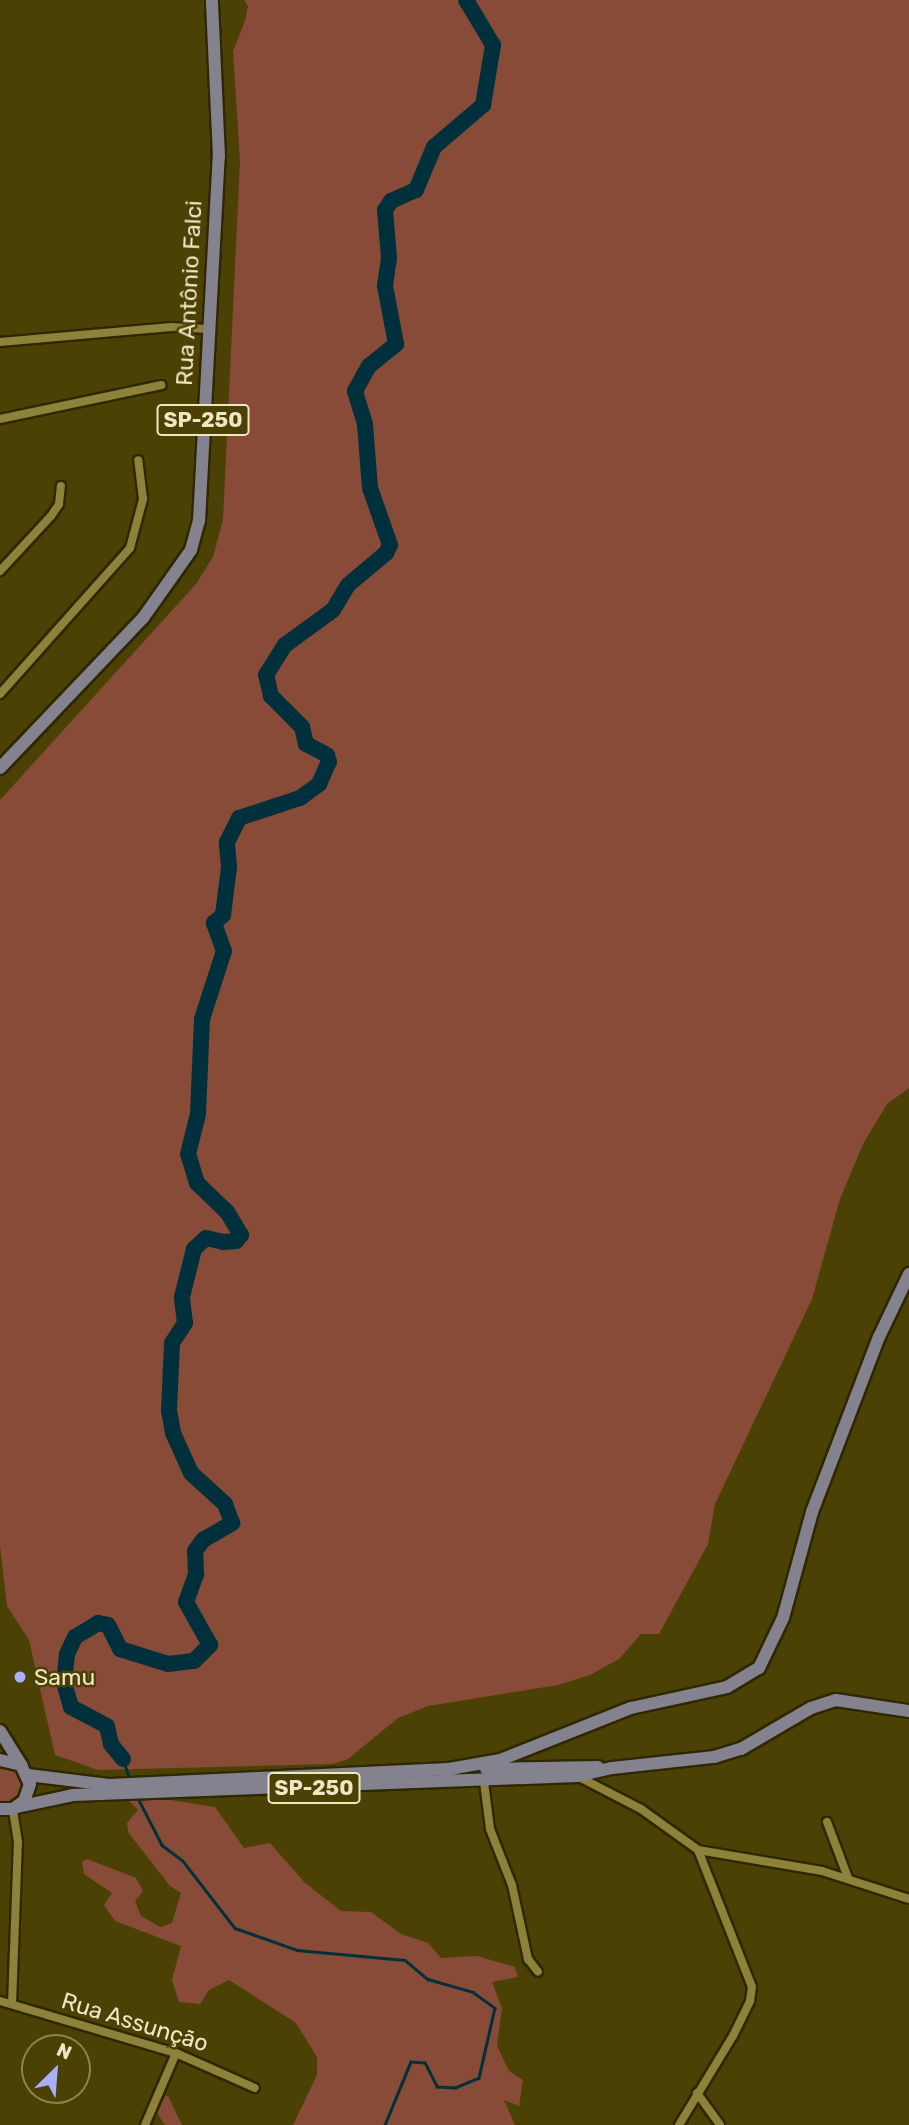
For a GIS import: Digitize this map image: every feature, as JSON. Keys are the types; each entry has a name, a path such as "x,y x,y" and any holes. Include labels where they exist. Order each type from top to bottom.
{"main road":[{"name":"Rua Antônio Falci","path":"0,768 143,618 191,550 199,521 219,157 212,0"},
{"path":"449,1769 500,1760 631,1708 727,1687 759,1668 783,1618 812,1512 879,1337 909,1274"},
{"name":"SP-250","path":"0,1760 25,1770 110,1785 449,1769 612,1768 693,1762 732,1752 811,1708 836,1700 909,1711"},
{"path":"0,1731 25,1770 29,1793 10,1808"},
{"path":"410,1784 468,1778 509,1768 546,1742"},
{"name":"SP-250","path":"10,1808 73,1795 484,1782 577,1776 612,1768"}],"street":[{"path":"0,342 171,327 208,329"},
{"path":"0,419 161,384"},
{"path":"0,694 130,548 143,499 138,460"},
{"path":"0,571 51,516 61,486"},
{"path":"577,1776 641,1809 698,1850 848,1878 909,1899"},
{"path":"484,1782 490,1829 512,1885 528,1959 538,1972"},
{"path":"10,1808 18,1842 12,2004"},
{"path":"827,1822 848,1878"},
{"path":"679,2125 745,2012 752,1987 698,1850"},
{"name":"Rua Assunção","path":"0,2001 176,2053 255,2088"},
{"path":"145,2125 176,2053"},
{"path":"697,2093 720,2125"}],"shaded area":[{"path":"244,0 909,0 909,1088 887,1104 863,1144 840,1199 812,1299 715,1504 708,1544 659,1634 641,1634 619,1659 590,1675 558,1685 428,1706 398,1718 348,1759 333,1764 98,1770 55,1755 29,1640 7,1606 0,1546 0,800 196,584 213,557 223,519 240,161 233,51 245,21 248,6"},
{"path":"0,1765 21,1771 26,1782 23,1794 9,1805 0,1804"},
{"path":"145,1796 215,1807 244,1848 270,1843 304,1882 341,1911 371,1912 401,1934 428,1943 441,1958 477,1956 515,1967 518,1977 492,1982 502,2008 497,2046 509,2071 523,2080 519,2106 504,2100 515,2125 293,2125 317,2075 317,2057 296,2023 229,1980 209,1990 200,2004 179,2002 172,1980 181,1946 115,1921 104,1905 112,1893 84,1874 82,1862 87,1859 136,1878 143,1891 135,1901 141,1916 160,1927 172,1923 181,1893 170,1886 128,1832 127,1823 138,1810 127,1799"},
{"path":"165,2096 168,2096 182,2125 165,2125 157,2113"}],"waterway":[{"path":"123,1759 111,1744 107,1726 71,1707 64,1683 67,1654 75,1637 98,1623 108,1625 120,1649 168,1664 194,1661 210,1645 186,1602 196,1574 195,1551 203,1540 232,1523 225,1504 191,1473 173,1433 169,1410 172,1343 185,1323 182,1297 194,1249 206,1238 224,1242 236,1241 241,1235 227,1212 197,1183 188,1154 198,1114 202,1019 224,951 214,923 223,915 229,867 227,842 239,818 300,798 319,784 329,762 327,755 306,744 302,727 271,696 266,675 285,645 333,610 348,585 386,553 390,545 370,488 365,424 355,391 369,366 396,344 385,286 389,258 385,210 391,201 416,190 434,147 483,105 493,45 466,0"},
{"path":"123,1759 130,1779"},
{"path":"138,1798 162,1845 183,1861 235,1928 297,1950 405,1960 428,1979 473,1992 495,2008 479,2078 456,2088 437,2087 425,2063 411,2062 385,2125"}],"place":[{"name":"Samu","path":"20,1677"}]}
